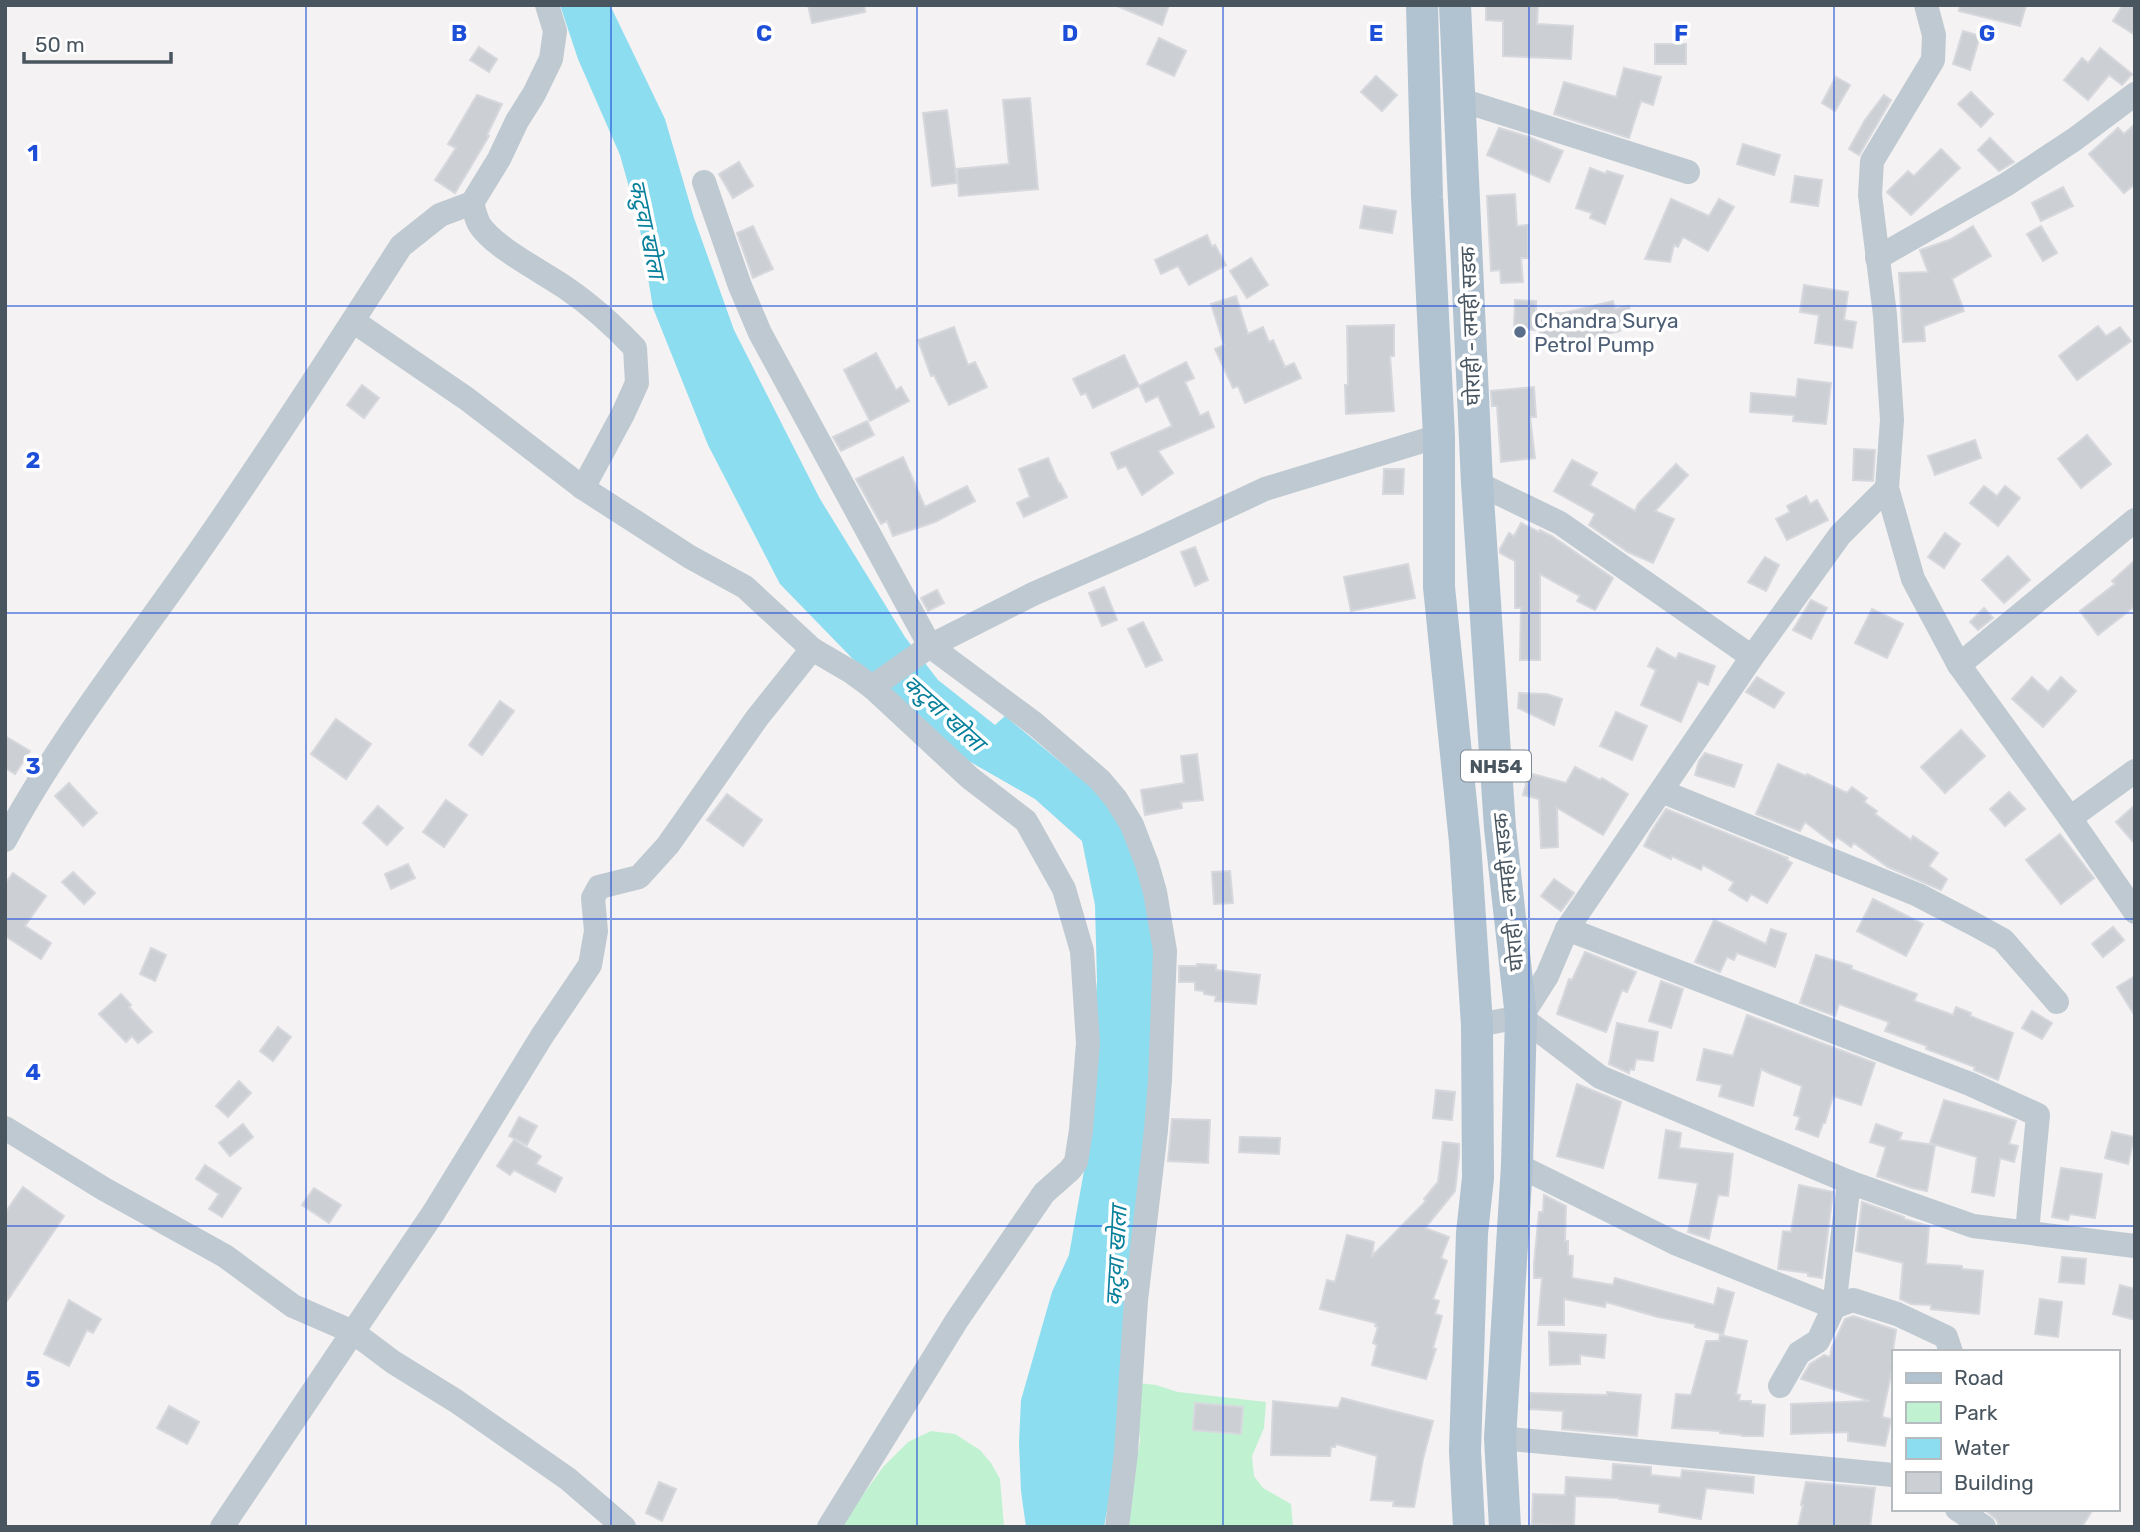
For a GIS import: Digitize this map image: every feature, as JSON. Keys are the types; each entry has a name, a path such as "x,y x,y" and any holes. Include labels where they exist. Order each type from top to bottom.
{"main road":[{"name":"घोराही - लमही सडक","path":"1422,5 1427,197 1439,436 1439,587 1465,842 1477,1025 1478,1178 1472,1233 1465,1451 1469,1527"},
{"name":"घोराही - लमही सडक","path":"1455,5 1477,483 1500,828 1521,1017 1517,1165 1500,1438 1505,1527"}],"street":[{"path":"5,840 21,810 102,685 191,563 401,246 440,215 472,203 499,159 551,59 555,31 547,5"},
{"path":"1926,5 1934,35 1933,60 1872,161 1870,195 1885,315 1892,420 1887,488 1913,579 1959,665 2135,912"},
{"path":"1877,258 2007,184 2075,139 2135,94"},
{"path":"1461,100 1688,172"},
{"path":"704,182 740,286 760,333 930,646 1035,724 1100,780 1132,825 1147,864 1155,892 1165,951 1160,1080 1136,1300 1126,1453 1117,1527"},
{"path":"472,203 479,224 491,237 515,256 567,289 611,323 635,348 637,383 583,488"},
{"path":"353,321 467,399 583,488 690,557 745,587 812,649 872,687 970,778 1026,821 1064,889 1082,951 1088,1043 1076,1161 1070,1170 1044,1193 957,1320 828,1527"},
{"path":"872,687 930,646 1033,594 1265,489 1439,436"},
{"path":"1477,483 1560,523 1752,657"},
{"path":"1477,1025 1521,1017 1547,976 1567,929 1752,657 1840,535 1887,488"},
{"path":"1959,665 2135,520"},
{"path":"222,1527 434,1212 542,1036 590,965 596,931 593,898 599,887 639,877 661,853 757,718 812,649"},
{"path":"2070,818 2135,771"},
{"path":"1661,792 1940,906 2003,940 2057,1002"},
{"path":"1567,929 1970,1084 2038,1115 2026,1232"},
{"path":"1521,1017 1600,1077 1849,1182 1973,1226 2135,1246"},
{"path":"5,1128 104,1189 225,1256 293,1306 353,1332 393,1363 456,1401 568,1479 624,1527"},
{"path":"1517,1165 1675,1243 1834,1307 1853,1300 1897,1314 1946,1337 1950,1350"},
{"path":"1780,1386 1799,1353 1818,1341 1834,1307 1849,1182"},
{"path":"1500,1438 1892,1475"},
{"path":"1960,1511 1984,1527"}],"green space":[{"path":"1139,1383 1178,1392 1266,1402 1264,1428 1252,1456 1254,1476 1263,1488 1291,1504 1293,1527 1125,1527 1140,1441 1137,1405"},
{"path":"931,1431 955,1434 980,1450 991,1463 1000,1479 1004,1527 840,1527 883,1467 908,1442"}],"water":[{"name":"कटुवा खोला","path":"560,5 610,5 665,119 694,218 734,330 820,499 905,637 938,680 995,725 1005,716 1104,798 1132,846 1155,939 1158,1034 1118,1450 1104,1527 1026,1527 1019,1443 1021,1400 1052,1292 1069,1255 1085,1165 1097,981 1095,905 1082,841 1035,799 967,760 884,691 780,584 708,445 653,308 639,223 620,155 578,59"}],"building":[{"path":"808,5 864,5 865,12 812,23"},
{"path":"1115,5 1169,5 1162,25"},
{"path":"1486,5 1538,6 1537,24 1573,26 1571,59 1503,56 1503,21 1486,20"},
{"path":"1960,5 2026,5 2020,26 1959,11"},
{"path":"2123,5 2135,5 2135,35 2113,21"},
{"path":"1963,31 1980,36 1970,70 1953,64"},
{"path":"1159,38 1186,51 1174,76 1147,64"},
{"path":"1655,44 1686,44 1686,64 1655,64"},
{"path":"479,47 497,59 489,72 470,60"},
{"path":"2100,48 2132,74 2122,85 2109,75 2088,100 2064,80 2082,58 2088,63"},
{"path":"1624,68 1661,77 1653,105 1641,101 1629,138 1554,114 1564,82 1616,97"},
{"path":"1376,76 1397,95 1382,111 1361,92"},
{"path":"1836,77 1850,85 1835,111 1822,103"},
{"path":"1971,92 1993,114 1981,127 1958,104"},
{"path":"477,95 502,104 487,135 489,136 455,193 435,180 456,148 448,144"},
{"path":"1884,95 1891,100 1859,155 1849,149 1865,120"},
{"path":"1030,98 1038,189 959,196 957,169 1009,164 1003,100"},
{"path":"947,110 957,183 932,186 923,113"},
{"path":"2135,124 2135,184 2124,193 2089,154 2118,128 2124,134"},
{"path":"1499,128 1563,151 1549,182 1487,155"},
{"path":"1990,138 2014,162 1999,171 1978,150"},
{"path":"1743,144 1780,155 1774,175 1737,164"},
{"path":"1941,149 1960,168 1911,215 1887,192 1908,171 1914,176"},
{"path":"739,162 753,186 733,198 719,174"},
{"path":"1590,168 1623,176 1605,224 1590,218 1592,213 1576,208"},
{"path":"1795,176 1822,180 1818,206 1791,202"},
{"path":"2063,187 2073,206 2041,221 2032,203"},
{"path":"1515,194 1517,226 1528,225 1528,258 1521,258 1523,282 1501,283 1500,270 1491,271 1487,196"},
{"path":"1671,199 1709,216 1719,199 1734,207 1708,251 1683,237 1678,247 1674,245 1670,262 1645,259"},
{"path":"1364,206 1396,211 1392,233 1360,228"},
{"path":"753,226 773,269 753,278 737,233"},
{"path":"1973,226 1991,256 1952,279 1964,311 1924,326 1925,341 1903,342 1899,273 1928,272 1920,250 1949,240"},
{"path":"2041,226 2057,253 2043,261 2027,234"},
{"path":"1207,235 1212,247 1215,245 1226,265 1189,285 1178,266 1161,274 1155,260"},
{"path":"1251,258 1268,285 1247,298 1230,271"},
{"path":"1804,285 1848,292 1844,320 1856,322 1852,348 1815,343 1819,315 1800,312"},
{"path":"1236,296 1248,334 1263,327 1269,342 1273,340 1285,367 1294,363 1301,378 1245,403 1238,386 1233,388 1215,349 1224,345 1211,304"},
{"path":"1515,300 1536,301 1536,313 1564,313 1613,301 1615,309 1629,306 1633,323 1619,326 1620,331 1578,341 1577,338 1540,338 1540,330 1514,329"},
{"path":"1394,325 1394,356 1390,356 1394,411 1346,414 1347,326"},
{"path":"2098,326 2106,336 2120,327 2131,341 2077,380 2059,356"},
{"path":"954,327 968,365 975,362 987,387 949,405 934,375 931,376 918,340"},
{"path":"876,353 896,390 901,387 909,401 870,421 844,370"},
{"path":"1124,355 1139,386 1093,408 1086,393 1081,395 1073,379"},
{"path":"1186,362 1194,378 1185,382 1200,416 1208,412 1214,427 1158,451 1173,473 1142,495 1126,466 1118,469 1111,453 1172,426 1158,396 1146,402 1139,386"},
{"path":"1798,379 1831,383 1826,424 1793,421 1794,415 1750,412 1751,393 1796,397"},
{"path":"362,385 379,398 364,418 347,405"},
{"path":"1534,387 1536,417 1530,417 1535,458 1501,462 1497,406 1492,406 1491,391"},
{"path":"867,421 874,435 841,451 833,437"},
{"path":"2087,435 2111,464 2081,488 2058,459"},
{"path":"1975,440 1981,458 1935,475 1928,456"},
{"path":"1854,449 1875,450 1873,481 1853,480"},
{"path":"903,457 925,507 967,486 975,501 935,522 893,536 887,521 881,524 856,479"},
{"path":"1048,458 1067,497 1024,517 1017,503 1030,497 1019,469"},
{"path":"1572,460 1597,473 1590,485 1635,511 1638,504 1676,464 1688,475 1655,511 1674,519 1653,563 1628,552 1589,525 1595,514 1554,491"},
{"path":"1384,469 1404,469 1403,494 1383,494"},
{"path":"1984,486 1997,496 2005,486 2020,498 1998,526 1970,503"},
{"path":"1806,496 1810,504 1817,500 1828,520 1787,540 1776,519 1790,512 1787,506"},
{"path":"1521,523 1552,536 1613,578 1595,610 1577,601 1580,596 1540,574 1540,660 1520,660 1521,608 1515,608 1515,561 1500,553 1509,533 1514,536"},
{"path":"1945,533 1960,544 1944,568 1928,557"},
{"path":"1195,547 1208,580 1195,586 1181,552"},
{"path":"2008,556 2030,580 2004,603 1982,580"},
{"path":"1765,557 1779,565 1766,591 1748,582"},
{"path":"2135,560 2135,606 2098,635 2080,611 2115,584 2112,581"},
{"path":"1408,564 1415,598 1351,611 1344,577"},
{"path":"1104,587 1117,620 1102,626 1089,593"},
{"path":"937,590 944,603 928,611 921,598"},
{"path":"1811,600 1827,608 1811,639 1793,630"},
{"path":"1984,608 1993,618 1978,630 1970,622"},
{"path":"1872,609 1903,624 1887,658 1855,643"},
{"path":"1143,622 1162,660 1146,667 1128,629"},
{"path":"1657,648 1676,659 1679,653 1715,666 1708,685 1698,681 1681,722 1641,705 1656,670 1648,666"},
{"path":"1757,677 1784,693 1774,708 1746,692"},
{"path":"2032,677 2048,692 2061,677 2076,691 2043,727 2012,699"},
{"path":"1519,693 1547,694 1562,699 1554,725 1518,708"},
{"path":"500,701 514,711 482,755 469,745"},
{"path":"1616,712 1647,726 1632,760 1600,746"},
{"path":"336,719 371,744 346,779 311,754"},
{"path":"1961,730 1985,756 1945,793 1921,767"},
{"path":"5,736 30,751 15,774 5,768"},
{"path":"1705,753 1742,765 1734,787 1695,775 1699,761"},
{"path":"1197,754 1203,800 1181,802 1182,808 1145,815 1141,790 1184,783 1181,756"},
{"path":"1778,764 1847,793 1852,787 1867,798 1864,802 1877,811 1875,814 1911,840 1913,836 1938,853 1929,866 1947,879 1941,890 1888,867 1854,843 1851,847 1837,837 1833,843 1805,822 1800,831 1756,814"},
{"path":"1575,767 1600,780 1602,778 1628,794 1603,835 1557,808 1558,847 1541,848 1539,799 1523,795 1529,773 1566,783"},
{"path":"69,783 97,813 83,826 55,796"},
{"path":"2009,792 2025,809 2005,826 1990,809"},
{"path":"727,794 762,820 743,846 707,820"},
{"path":"446,800 467,815 444,847 423,832"},
{"path":"2135,805 2135,844 2116,822"},
{"path":"378,806 403,828 387,845 363,823"},
{"path":"1666,809 1788,858 1792,863 1767,903 1751,894 1747,901 1729,890 1734,882 1703,865 1701,870 1644,846"},
{"path":"2060,834 2094,878 2061,904 2026,860"},
{"path":"408,864 415,878 391,889 385,874"},
{"path":"1230,871 1233,903 1214,904 1212,872"},
{"path":"73,872 95,893 84,904 62,882"},
{"path":"13,873 46,896 25,926 51,943 41,959 5,936 5,884"},
{"path":"1554,879 1574,893 1561,911 1541,896"},
{"path":"1873,899 1923,924 1906,956 1857,931"},
{"path":"1714,920 1766,944 1771,929 1786,934 1775,967 1737,953 1734,960 1727,957 1720,972 1695,962"},
{"path":"2113,927 2124,940 2103,957 2092,944"},
{"path":"151,948 166,955 155,981 140,974"},
{"path":"1585,952 1636,972 1627,992 1622,990 1606,1032 1557,1014 1569,979 1572,980"},
{"path":"1816,955 1852,966 1851,969 1917,994 1914,1001 1953,1015 1956,1007 1971,1013 1970,1016 2013,1033 1998,1080 1974,1070 1975,1067 1926,1049 1927,1046 1885,1031 1889,1022 1839,1004 1835,1016 1800,1003"},
{"path":"1216,965 1216,970 1260,975 1256,1004 1215,1001 1216,996 1195,990 1195,982 1179,982 1179,966"},
{"path":"2135,976 2135,1016 2117,987"},
{"path":"1661,981 1683,989 1671,1028 1649,1021"},
{"path":"121,994 152,1032 138,1043 132,1036 126,1042 99,1014"},
{"path":"2032,1011 2052,1023 2042,1039 2022,1028"},
{"path":"1747,1015 1875,1063 1861,1105 1833,1096 1818,1137 1796,1129 1800,1117 1794,1115 1802,1086 1761,1069 1753,1106 1719,1096 1722,1085 1697,1080 1704,1049 1733,1056"},
{"path":"1617,1023 1658,1032 1653,1061 1636,1059 1634,1070 1630,1069 1629,1073 1609,1064"},
{"path":"278,1027 291,1037 273,1061 260,1051"},
{"path":"239,1081 251,1093 228,1117 216,1106"},
{"path":"1577,1084 1621,1102 1603,1168 1557,1156"},
{"path":"1436,1090 1455,1092 1452,1120 1433,1118"},
{"path":"1944,1100 2016,1121 2009,1144 2018,1146 2014,1162 2000,1158 1994,1196 1972,1192 1977,1157 1930,1143"},
{"path":"519,1117 537,1126 527,1145 509,1136"},
{"path":"1172,1119 1210,1120 1208,1163 1168,1161"},
{"path":"243,1124 253,1137 230,1156 219,1143"},
{"path":"1876,1124 1902,1133 1899,1140 1935,1145 1927,1191 1877,1176 1886,1147 1870,1142"},
{"path":"1666,1130 1681,1133 1679,1148 1733,1154 1728,1196 1718,1195 1709,1239 1688,1232 1698,1183 1659,1178"},
{"path":"2112,1132 2134,1137 2128,1164 2105,1158"},
{"path":"1240,1137 1280,1138 1279,1154 1239,1152"},
{"path":"514,1140 541,1156 536,1164 562,1178 555,1192 514,1170 510,1175 497,1166"},
{"path":"1443,1142 1459,1144 1459,1155 1455,1191 1425,1228 1449,1237 1441,1258 1447,1261 1433,1299 1439,1301 1435,1314 1442,1316 1433,1348 1436,1349 1426,1379 1372,1365 1377,1345 1373,1343 1378,1327 1375,1326 1376,1323 1320,1309 1327,1280 1335,1282 1347,1235 1374,1242 1372,1256 1426,1201 1424,1199 1438,1182"},
{"path":"205,1165 241,1188 222,1217 209,1209 219,1194 196,1179"},
{"path":"2061,1168 2102,1174 2095,1218 2070,1214 2068,1220 2052,1217"},
{"path":"1799,1185 1833,1192 1822,1278 1778,1269 1783,1231 1791,1232"},
{"path":"23,1187 64,1216 5,1304 5,1213"},
{"path":"314,1188 341,1205 329,1223 302,1205"},
{"path":"1544,1195 1566,1206 1565,1241 1568,1241 1568,1255 1573,1256 1572,1278 1613,1285 1615,1278 1714,1305 1718,1288 1734,1293 1723,1334 1695,1327 1695,1324 1606,1302 1605,1307 1564,1299 1564,1325 1538,1325 1542,1278 1534,1278 1534,1264 1539,1212 1543,1212"},
{"path":"1862,1202 1929,1226 1926,1264 1962,1266 1962,1269 1983,1271 1979,1314 1931,1309 1931,1305 1911,1304 1900,1299 1903,1263 1856,1251"},
{"path":"2062,1257 2086,1259 2084,1284 2059,1282"},
{"path":"2120,1285 2135,1289 2135,1320 2113,1314"},
{"path":"2040,1299 2062,1302 2058,1337 2035,1334"},
{"path":"69,1300 101,1319 93,1333 87,1330 69,1366 44,1354"},
{"path":"1853,1316 1896,1330 1892,1370 1882,1417 1891,1419 1885,1446 1848,1441 1848,1432 1791,1434 1791,1404 1870,1401 1801,1379 1810,1364 1824,1355 1830,1357 1845,1319"},
{"path":"1549,1332 1606,1335 1604,1358 1580,1355 1580,1364 1550,1365"},
{"path":"1720,1335 1747,1341 1736,1394 1740,1395 1739,1401 1765,1405 1763,1436 1672,1428 1676,1394 1691,1395 1706,1341 1719,1341"},
{"path":"1607,1392 1641,1395 1637,1436 1562,1429 1563,1411 1529,1409 1530,1393 1607,1395"},
{"path":"1342,1398 1433,1421 1414,1507 1393,1506 1394,1501 1371,1500 1377,1456 1336,1444 1331,1447 1330,1456 1271,1455 1273,1401 1338,1408"},
{"path":"1195,1403 1243,1407 1241,1434 1193,1430"},
{"path":"169,1406 199,1422 187,1444 157,1428"},
{"path":"1613,1464 1651,1467 1651,1475 1681,1478 1682,1470 1754,1477 1753,1493 1706,1488 1701,1519 1659,1512 1660,1504 1619,1498 1575,1496 1574,1526 1532,1524 1533,1494 1565,1495 1566,1477 1612,1480"},
{"path":"659,1482 676,1489 662,1521 646,1513"},
{"path":"1806,1482 1875,1488 1870,1527 1798,1527"},
{"path":"1986,1511 2092,1511 2082,1527 1999,1527 1997,1520"}],"place":[{"name":"Chandra Surya Petrol Pump","path":"1520,332"}]}
